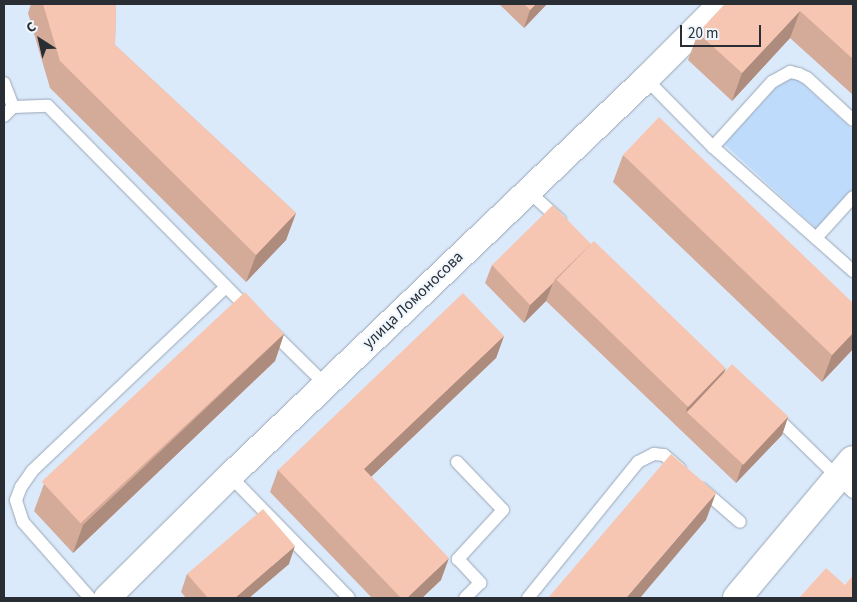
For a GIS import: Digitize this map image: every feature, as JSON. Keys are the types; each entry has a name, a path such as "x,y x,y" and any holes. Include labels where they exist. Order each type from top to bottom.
{"street":[{"name":"улица Ломоносова","path":"108,597 325,384 646,79 721,4"},
{"path":"737,598 848,477"}],"lane":[{"path":"713,147 772,82 790,72 807,78 853,120"},
{"path":"646,79 713,147 853,271"},
{"path":"4,83 8,111 48,106 226,287 325,384"},
{"path":"528,192 569,229"},
{"path":"816,238 853,197"},
{"path":"108,597 23,522 16,500 21,487 32,472 226,287"},
{"path":"760,402 805,443 848,477"},
{"path":"528,598 631,470 646,457 664,455 740,522"},
{"path":"457,462 503,510 458,559 480,583 465,598"},
{"path":"230,476 349,598"}],"shaded area":[{"path":"790,72 853,130 853,190 817,229 724,144"}],"building":[{"path":"43,4 116,4 115,45 296,213 256,255 60,61"},
{"path":"524,4 536,4 530,10"},
{"path":"725,4 853,4 853,59 800,11 742,73 698,33"},
{"path":"659,117 853,303 853,333 832,355 623,155"},
{"path":"553,205 591,244 530,305 492,265"},
{"path":"594,241 726,368 688,407 556,280"},
{"path":"245,292 284,334 81,523 42,482"},
{"path":"463,293 504,336 364,469 449,558 407,598 401,598 278,470"},
{"path":"732,364 788,417 743,465 687,412"},
{"path":"671,454 716,493 626,598 548,598"},
{"path":"263,509 295,546 235,598 208,598 187,574"},
{"path":"826,568 845,585 853,575 853,598 799,598"}]}
